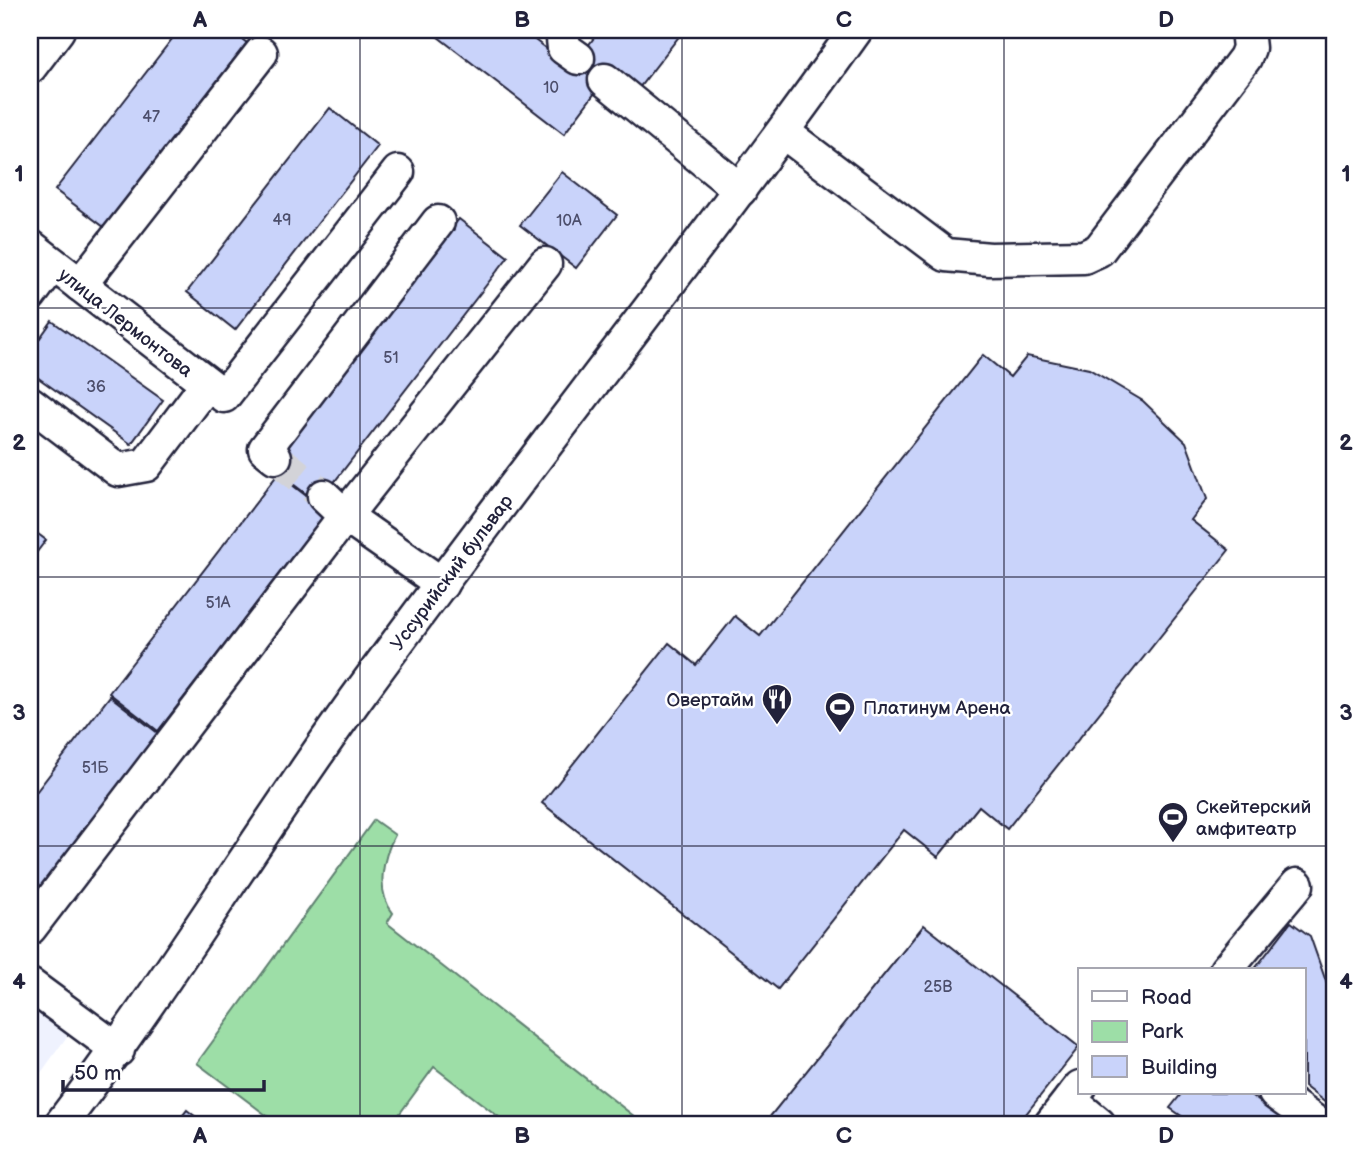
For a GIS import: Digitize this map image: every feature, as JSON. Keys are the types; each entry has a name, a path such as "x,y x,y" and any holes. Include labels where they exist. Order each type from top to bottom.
{"street":[{"path":"30,67 58,30"},
{"path":"562,30 564,48 578,58"},
{"name":"Уссурийский бульвар","path":"61,1124 118,1050 333,732 740,190 856,30"},
{"path":"783,132 946,255 990,258 1084,257 1099,250 1245,58 1249,48 1247,30"},
{"path":"80,285 261,53"},
{"path":"605,80 740,190"},
{"path":"35,417 118,470 146,465 215,390 398,172"},
{"path":"275,457 265,449 438,222"},
{"path":"30,295 41,255"},
{"name":"улица Лермонтова","path":"41,255 215,390"},
{"path":"30,928 334,506 545,264"},
{"path":"334,506 442,584"},
{"path":"1228,968 1297,885"},
{"path":"30,985 118,1050"},
{"path":"1276,1094 1318,1124"},
{"path":"1067,1104 1099,1124"}],"shaded area":[{"path":"30,1000 71,1031 30,1088"}],"green space":[{"path":"374,820 395,835 387,853 383,874 384,895 393,913 387,923 644,1124 508,1124 434,1067 392,1124 278,1124 197,1063"}],"building":[{"path":"179,30 230,30 247,43 104,227 55,190"},
{"path":"429,30 522,30 571,68 600,30 684,30 635,93 610,73 564,134"},
{"path":"330,108 378,146 235,330 187,292"},
{"path":"562,172 617,215 576,268 520,225"},
{"path":"459,219 508,257 318,503 268,465"},
{"path":"52,321 163,400 131,444 30,372 30,352"},
{"name":"Платинум Арена","path":"983,355 1010,377 1027,356 1089,369 1143,401 1186,442 1207,499 1191,520 1229,550 1007,829 979,806 938,857 904,830 778,989 542,803 669,643 696,665 735,616 760,636"},
{"path":"278,474 327,512 158,731 109,693"},
{"path":"30,528 46,540 30,561"},
{"path":"110,696 159,734 30,901 30,800"},
{"path":"1291,922 1310,936 1335,1007 1335,1124 1323,1117 1331,1107 1306,1088 1306,968 1256,968"},
{"path":"924,925 1078,1046 1018,1124 764,1124"},
{"path":"1181,1094 1249,1094 1289,1124 1193,1124 1170,1108"},
{"path":"187,1110 205,1124 176,1124"}],"tunnel":[{"path":"275,457 324,496"}],"place":[{"name":"Овертайм","path":"777,726"},
{"name":"Платинум Арена","path":"840,734"},
{"name":"Скейтерский амфитеатр","path":"1173,844"}]}
